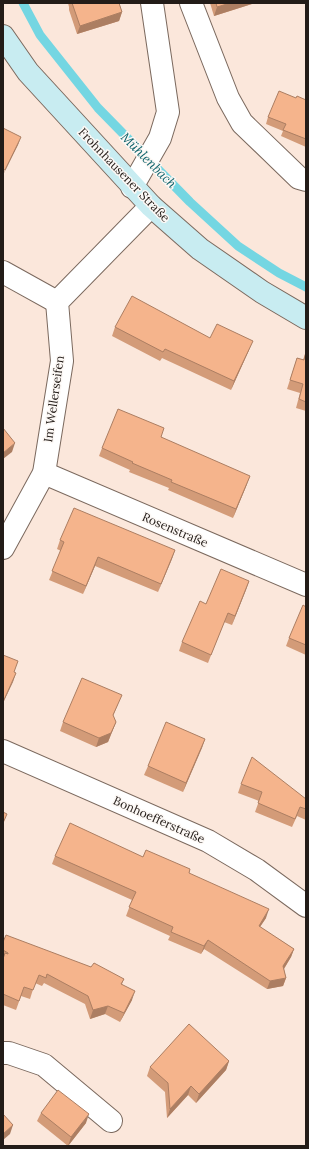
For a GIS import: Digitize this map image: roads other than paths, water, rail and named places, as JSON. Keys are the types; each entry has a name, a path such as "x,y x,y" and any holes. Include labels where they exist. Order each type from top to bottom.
{"main road":[{"name":"Frohnhausener Straße","path":"3,36 28,72 151,206 200,249 262,292 306,318"}],"street":[{"path":"132,187 160,138 168,112 152,3"},
{"path":"190,3 228,98 242,123 300,178 306,180"},
{"path":"3,272 58,302 151,206"},
{"name":"Im Wellerseifen","path":"3,548 44,473 62,361 58,302"},
{"name":"Rosenstraße","path":"44,473 306,585"},
{"name":"Bonhoefferstraße","path":"3,750 208,841 257,870 306,906"},
{"path":"3,1053 9,1053 44,1065 111,1122"}],"waterway":[{"name":"Mühlenbach","path":"23,3 40,35 98,108 190,202 238,246 279,273 306,287"}]}
